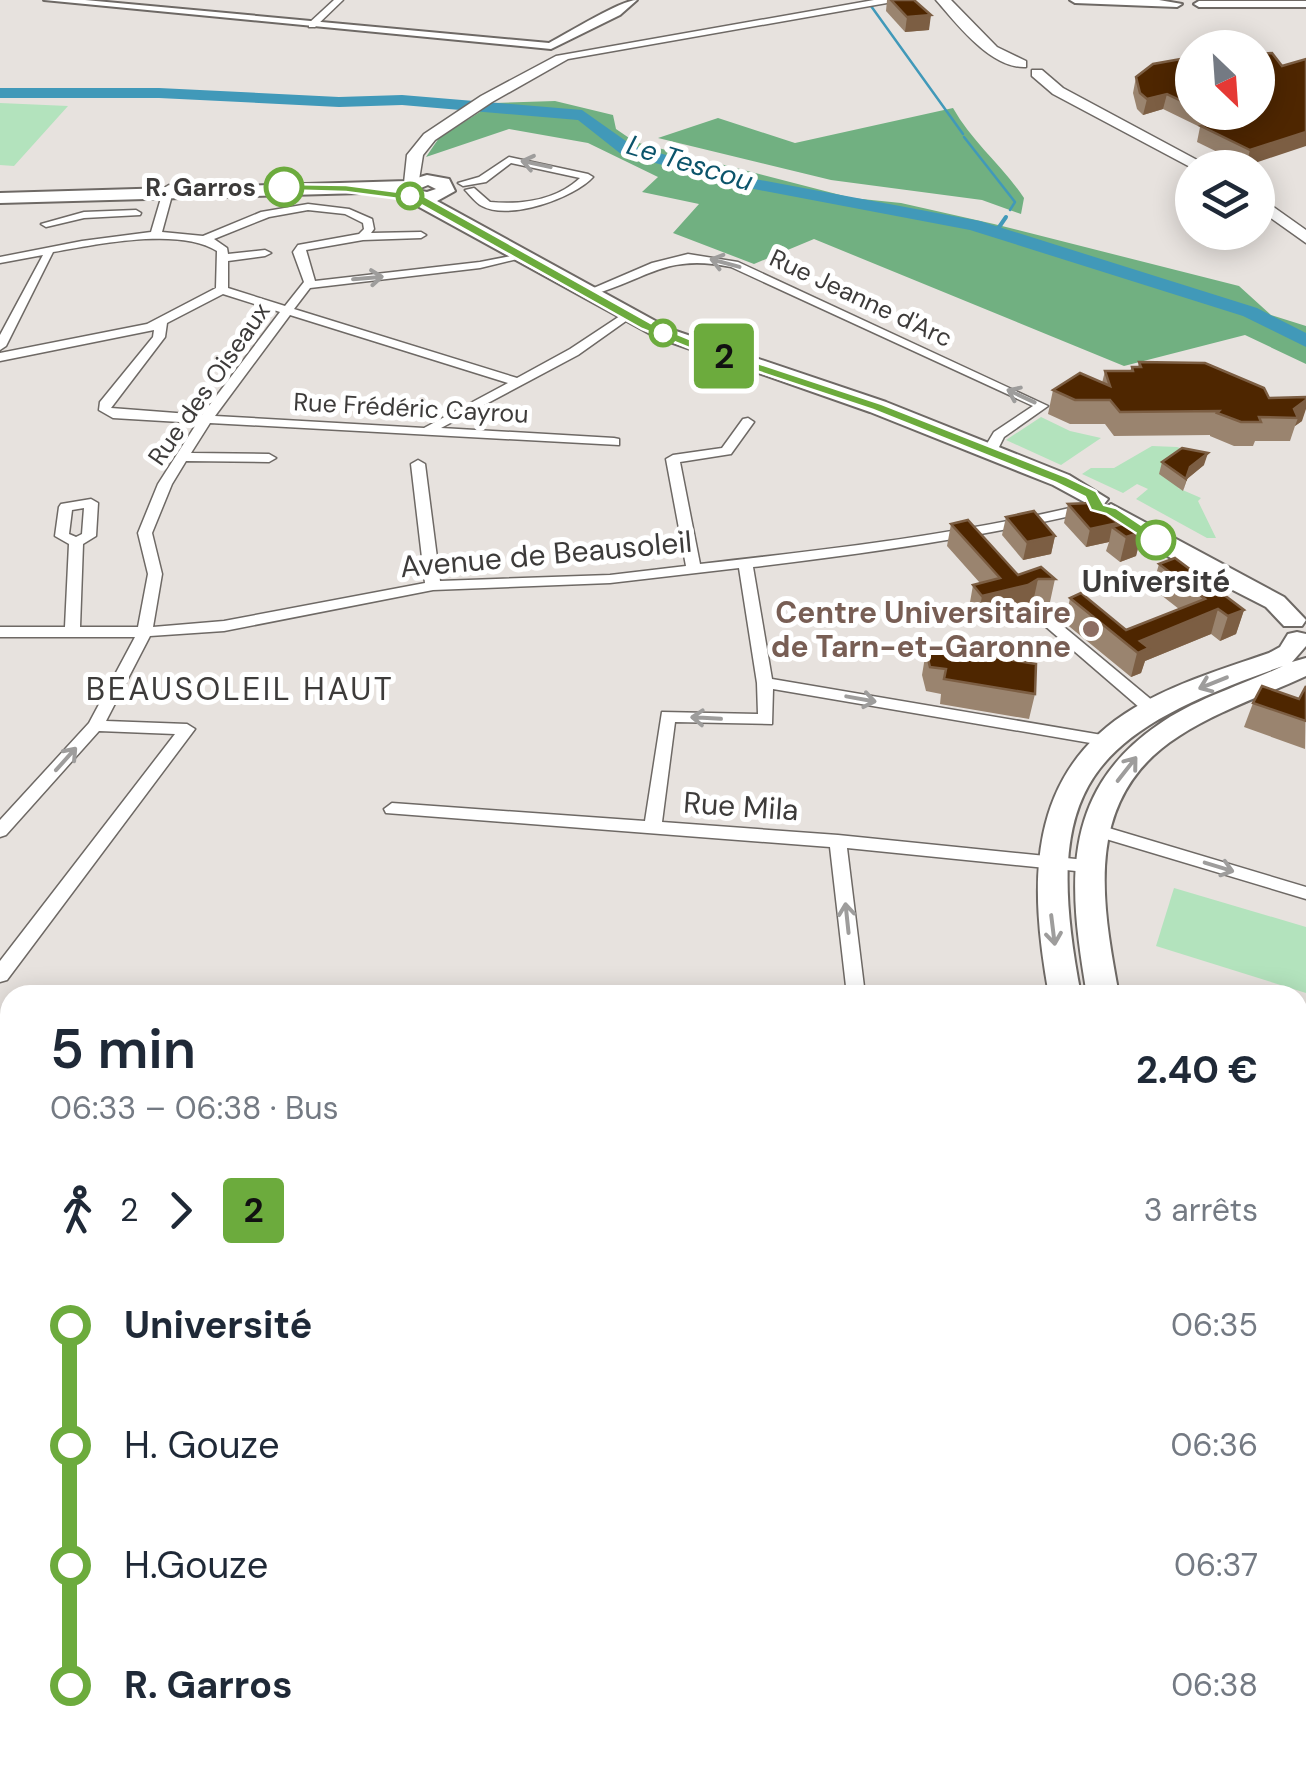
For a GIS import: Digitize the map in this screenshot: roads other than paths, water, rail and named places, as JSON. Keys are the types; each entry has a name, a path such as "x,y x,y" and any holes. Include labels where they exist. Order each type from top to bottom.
{"main road":[{"path":"412,190 410,172 424,142 556,52 604,49 898,0"},
{"path":"928,0 945,3 992,50 1021,64 1017,66 1020,70 1037,73 1058,91 1175,153"},
{"path":"415,155 422,174 449,186"},
{"path":"0,198 169,190 412,190 449,186"},
{"path":"449,186 442,201 453,215"},
{"path":"412,190 627,316 704,350 878,407 1105,505 1184,555 1275,602 1302,631"},
{"path":"1275,214 1306,238"},
{"path":"1063,985 1048,886 1050,859 1072,791 1087,764 1108,741 1152,710 1278,659 1288,653 1302,631"},
{"path":"1102,985 1086,866 1092,829 1104,800 1151,741 1193,717 1273,684 1302,631"}],"street":[{"path":"48,0 509,43 556,52 626,8 632,0"},
{"path":"312,25 339,0"},
{"path":"1076,0 1306,4"},
{"path":"517,160 587,175 587,180 569,193 500,206 481,202 449,186 478,182 504,161 517,160"},
{"path":"155,238 169,190"},
{"path":"129,239 144,191"},
{"path":"0,260 90,240 208,238 255,214 316,208 368,221 362,237"},
{"path":"46,224 84,216 136,213"},
{"path":"421,235 362,237 302,247 299,252 310,283 480,265 522,255"},
{"path":"208,238 219,244 224,258 222,290"},
{"path":"1,352 49,254 44,251"},
{"path":"224,258 265,253"},
{"name":"Rue Jeanne d'Arc","path":"588,293 667,260 693,257 734,264 1042,406 999,435 992,447 994,454"},
{"name":"Rue des Oiseaux","path":"0,830 96,726 145,632 154,574 145,533 165,484 206,419 310,283"},
{"path":"1,352 161,323 222,290 518,382"},
{"path":"427,432 574,352 627,316"},
{"name":"Rue Frédéric Cayrou","path":"161,323 159,338 104,405 105,410 114,414 614,442"},
{"path":"694,569 673,459 726,451 748,422"},
{"path":"182,457 270,458"},
{"path":"418,464 433,586"},
{"name":"Avenue de Beausoleil","path":"0,632 145,632 224,626 433,586 610,579 931,541 1105,505"},
{"path":"72,632 76,542"},
{"path":"653,828 668,716 766,720 765,683 746,564"},
{"path":"1035,610 1152,710"},
{"path":"765,683 1108,741"},
{"path":"0,975 187,730 96,726"},
{"name":"Rue Mila","path":"392,809 838,841 1050,859 1086,866"},
{"path":"1092,829 1306,893"},
{"path":"838,841 855,985"}],"waterway":[{"path":"871,6 963,134"},
{"name":"Le Tescou","path":"0,93 159,93 339,102 402,100 582,115 627,150 754,184 973,225 1250,312 1306,341"},
{"path":"964,137 1015,202 1010,210"},
{"path":"995,233 1006,217"}],"place":[{"name":"R. Garros","path":"284,187"},
{"name":"Université","path":"1156,540"},
{"name":"Centre Universitaire de Tarn-et-Garonne","path":"1091,629"}],"district":[{"name":"BEAUSOLEIL HAUT","path":"240,689"}]}
